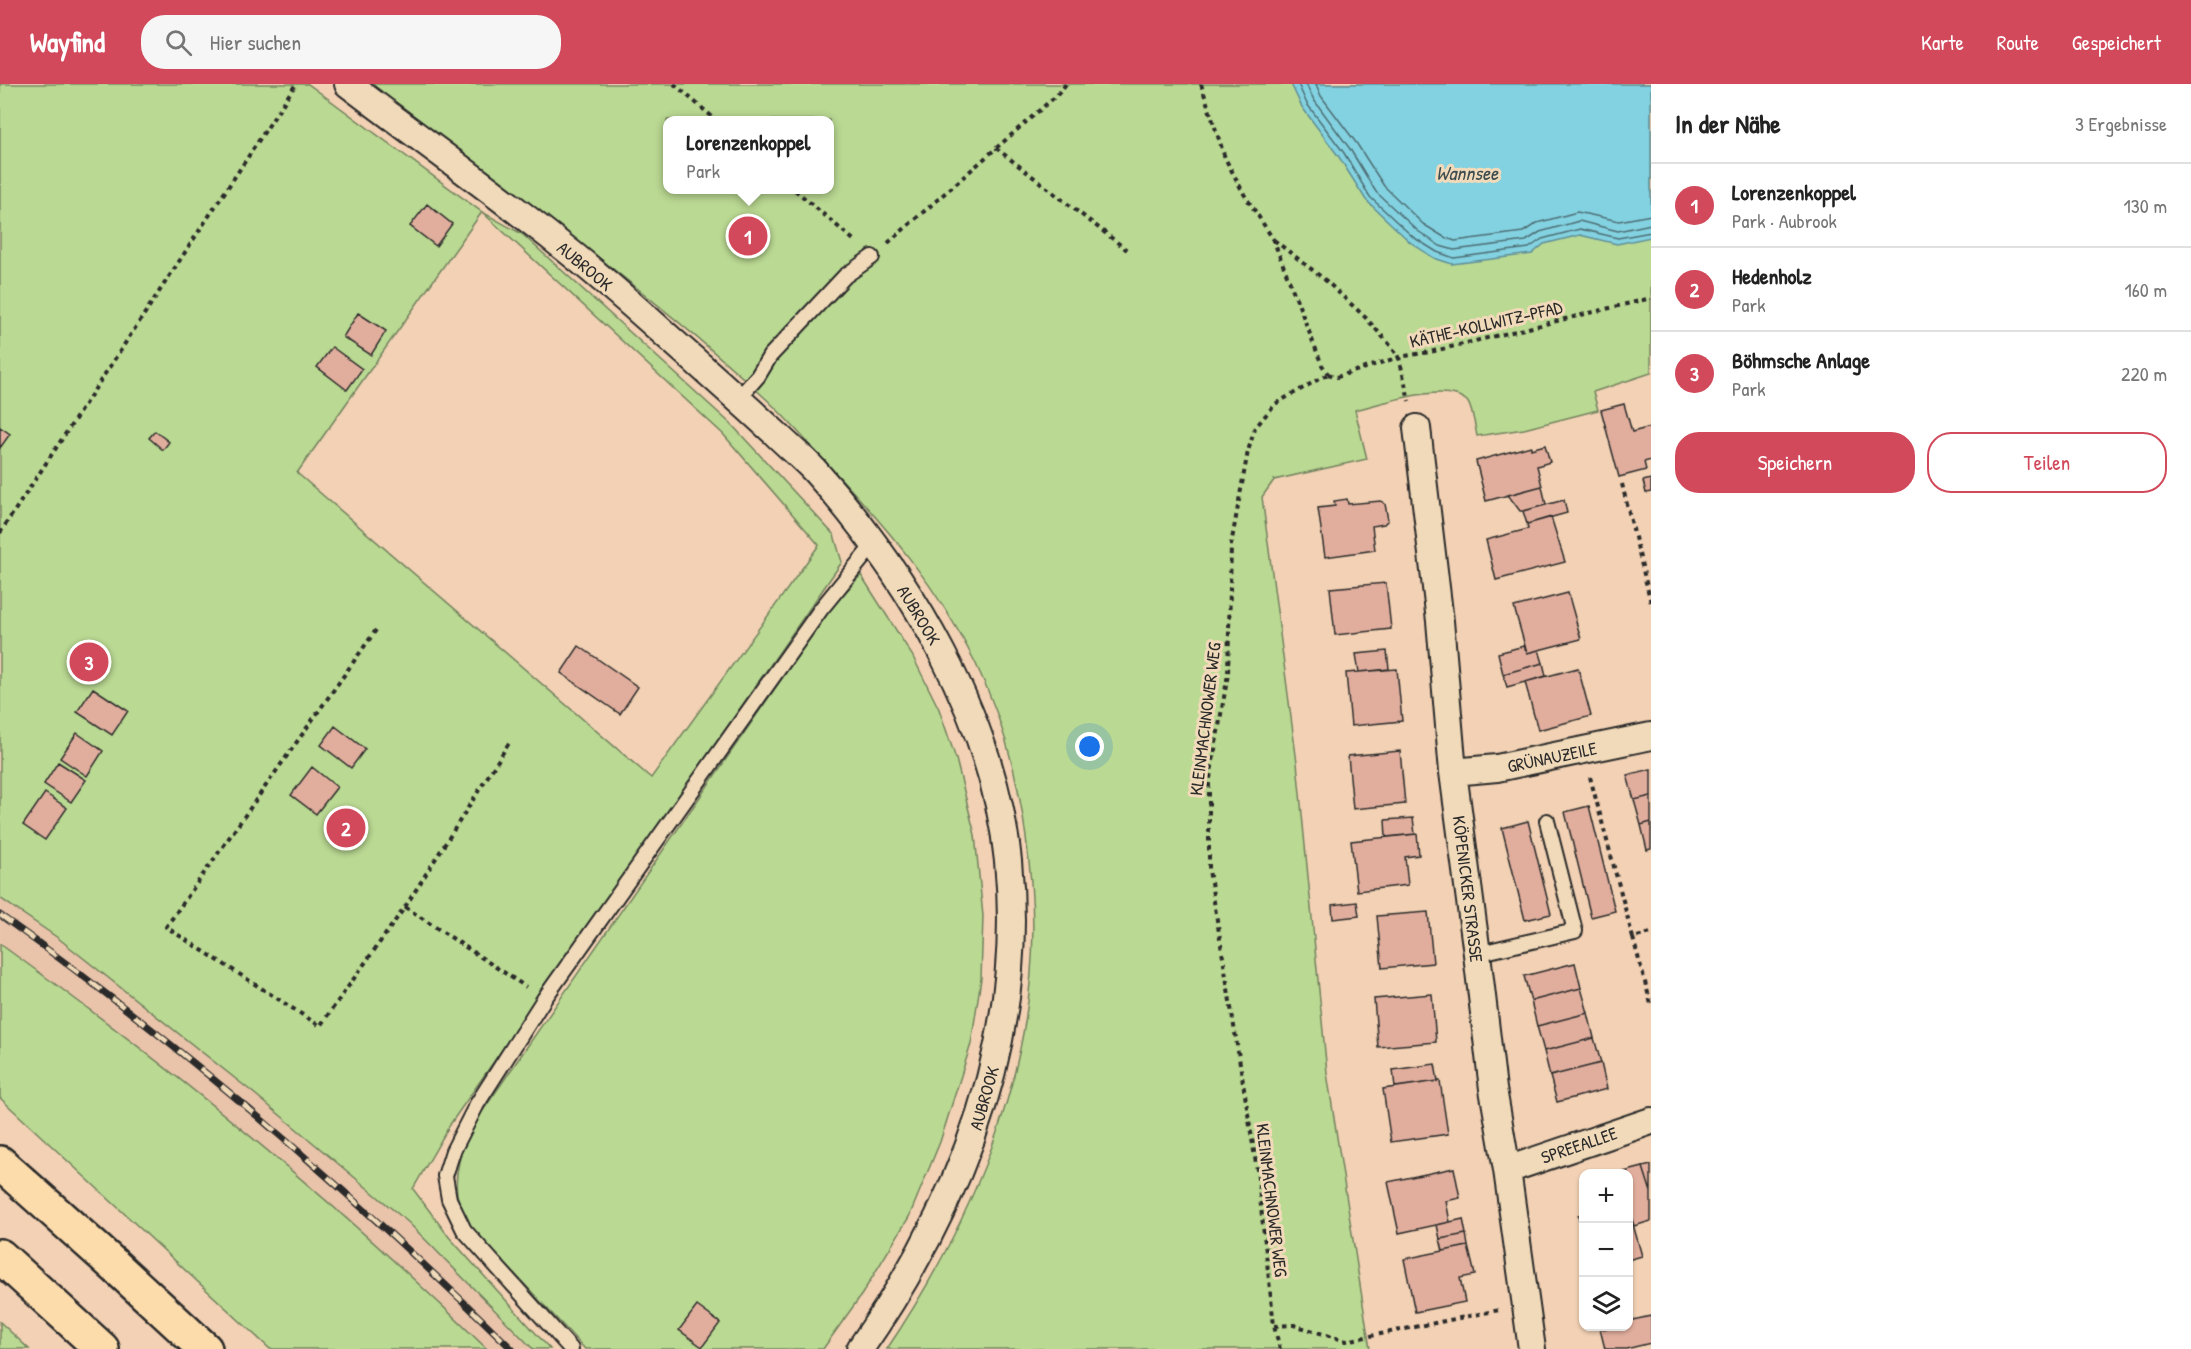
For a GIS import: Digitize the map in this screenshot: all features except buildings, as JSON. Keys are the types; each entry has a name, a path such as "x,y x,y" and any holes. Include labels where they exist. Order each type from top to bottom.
{"highway":[{"path":"0,1163 114,1264 205,1349"},
{"path":"0,1256 102,1349"}],"street":[{"name":"AUBROOK","path":"348,84 565,248 738,399 812,468 874,544 920,613 952,672 978,733 997,797 1008,860 1011,922 1006,990 994,1069 970,1145 943,1206 893,1302 860,1349"},
{"name":"KÖPENICKER STRASSE","path":"1417,428 1439,609 1453,772 1493,1089 1507,1170 1524,1305 1532,1349"},
{"name":"GRÜNAUZEILE","path":"1453,772 1497,768 1651,736"},
{"name":"SPREEALLEE","path":"1507,1170 1651,1121"}],"lane":[{"path":"738,399 758,376 770,356 845,276 872,257"},
{"path":"571,1349 464,1230 448,1199 445,1176 453,1151 461,1131 544,999 821,609 874,544"},
{"path":"1476,954 1575,932 1547,821"}],"path":[{"path":"0,533 296,84"},
{"path":"674,84 711,116"},
{"path":"801,194 872,257 1058,94 1066,84"},
{"path":"1201,84 1226,158 1244,194 1273,239 1322,365 1328,374"},
{"path":"996,148 1127,250"},
{"path":"1273,239 1324,279 1365,317 1399,357 1417,428"},
{"name":"KÄTHE-KOLLWITZ-PFAD","path":"1328,374 1337,377 1399,357 1430,352 1651,298"},
{"name":"KLEINMACHNOWER WEG","path":"1280,1349 1274,1326 1257,1170 1209,870 1209,784 1228,674 1231,545 1248,451 1255,428 1275,404 1328,374"},
{"path":"1622,484 1651,603"},
{"path":"376,630 166,927 320,1026 405,908 509,743"},
{"path":"1583,751 1651,1004"},
{"path":"405,908 544,999"},
{"path":"1633,938 1651,933"},
{"path":"1274,1326 1294,1325 1346,1341 1524,1305"}],"shaded area":[{"path":"0,898 58,938 256,1095 409,1223 533,1349 487,1349 424,1287 47,977 0,944"}],"green space":[{"path":"0,84 308,84 482,212 522,234 732,425 834,535 842,562 451,1123 413,1189 449,1237 550,1349 533,1349 409,1223 256,1095 58,938 0,898","holes":["482,212 723,434 819,545 651,778 297,473"]},
{"path":"366,84 1651,84 1651,373 1593,392 1598,410 1524,429 1477,436 1469,404 1457,395 1429,393 1355,410 1367,459 1274,480 1262,497 1297,763 1327,1073 1370,1349 887,1349 950,1242 977,1185 999,1127 1016,1067 1027,1007 1033,945 1031,882 1014,769 998,715 975,662 945,608 928,583 871,511 781,413 669,314 519,197"},
{"path":"861,575 912,655 939,709 956,759 975,835 983,916 981,979 971,1044 940,1142 909,1217 862,1294 823,1349 585,1349 470,1226 460,1207 457,1193 457,1172 462,1151 475,1122 830,609"},
{"path":"0,944 127,1038 251,1137 312,1188 430,1294 487,1349 270,1349 0,1098"},
{"path":"0,1322 29,1349 0,1349"}],"water":[{"name":"Wannsee","path":"1291,84 1651,84 1651,237 1617,244 1580,235 1544,244 1532,254 1452,264 1434,258 1410,242 1366,200 1339,157 1302,107"}],"railway":[{"path":"0,915 134,1016 264,1122 390,1233 512,1349"}],"place":[{"name":"Lorenzenkoppel","path":"748,236"},
{"name":"Böhmsche Anlage","path":"89,662"},
{"name":"Hedenholz","path":"346,828"}]}
